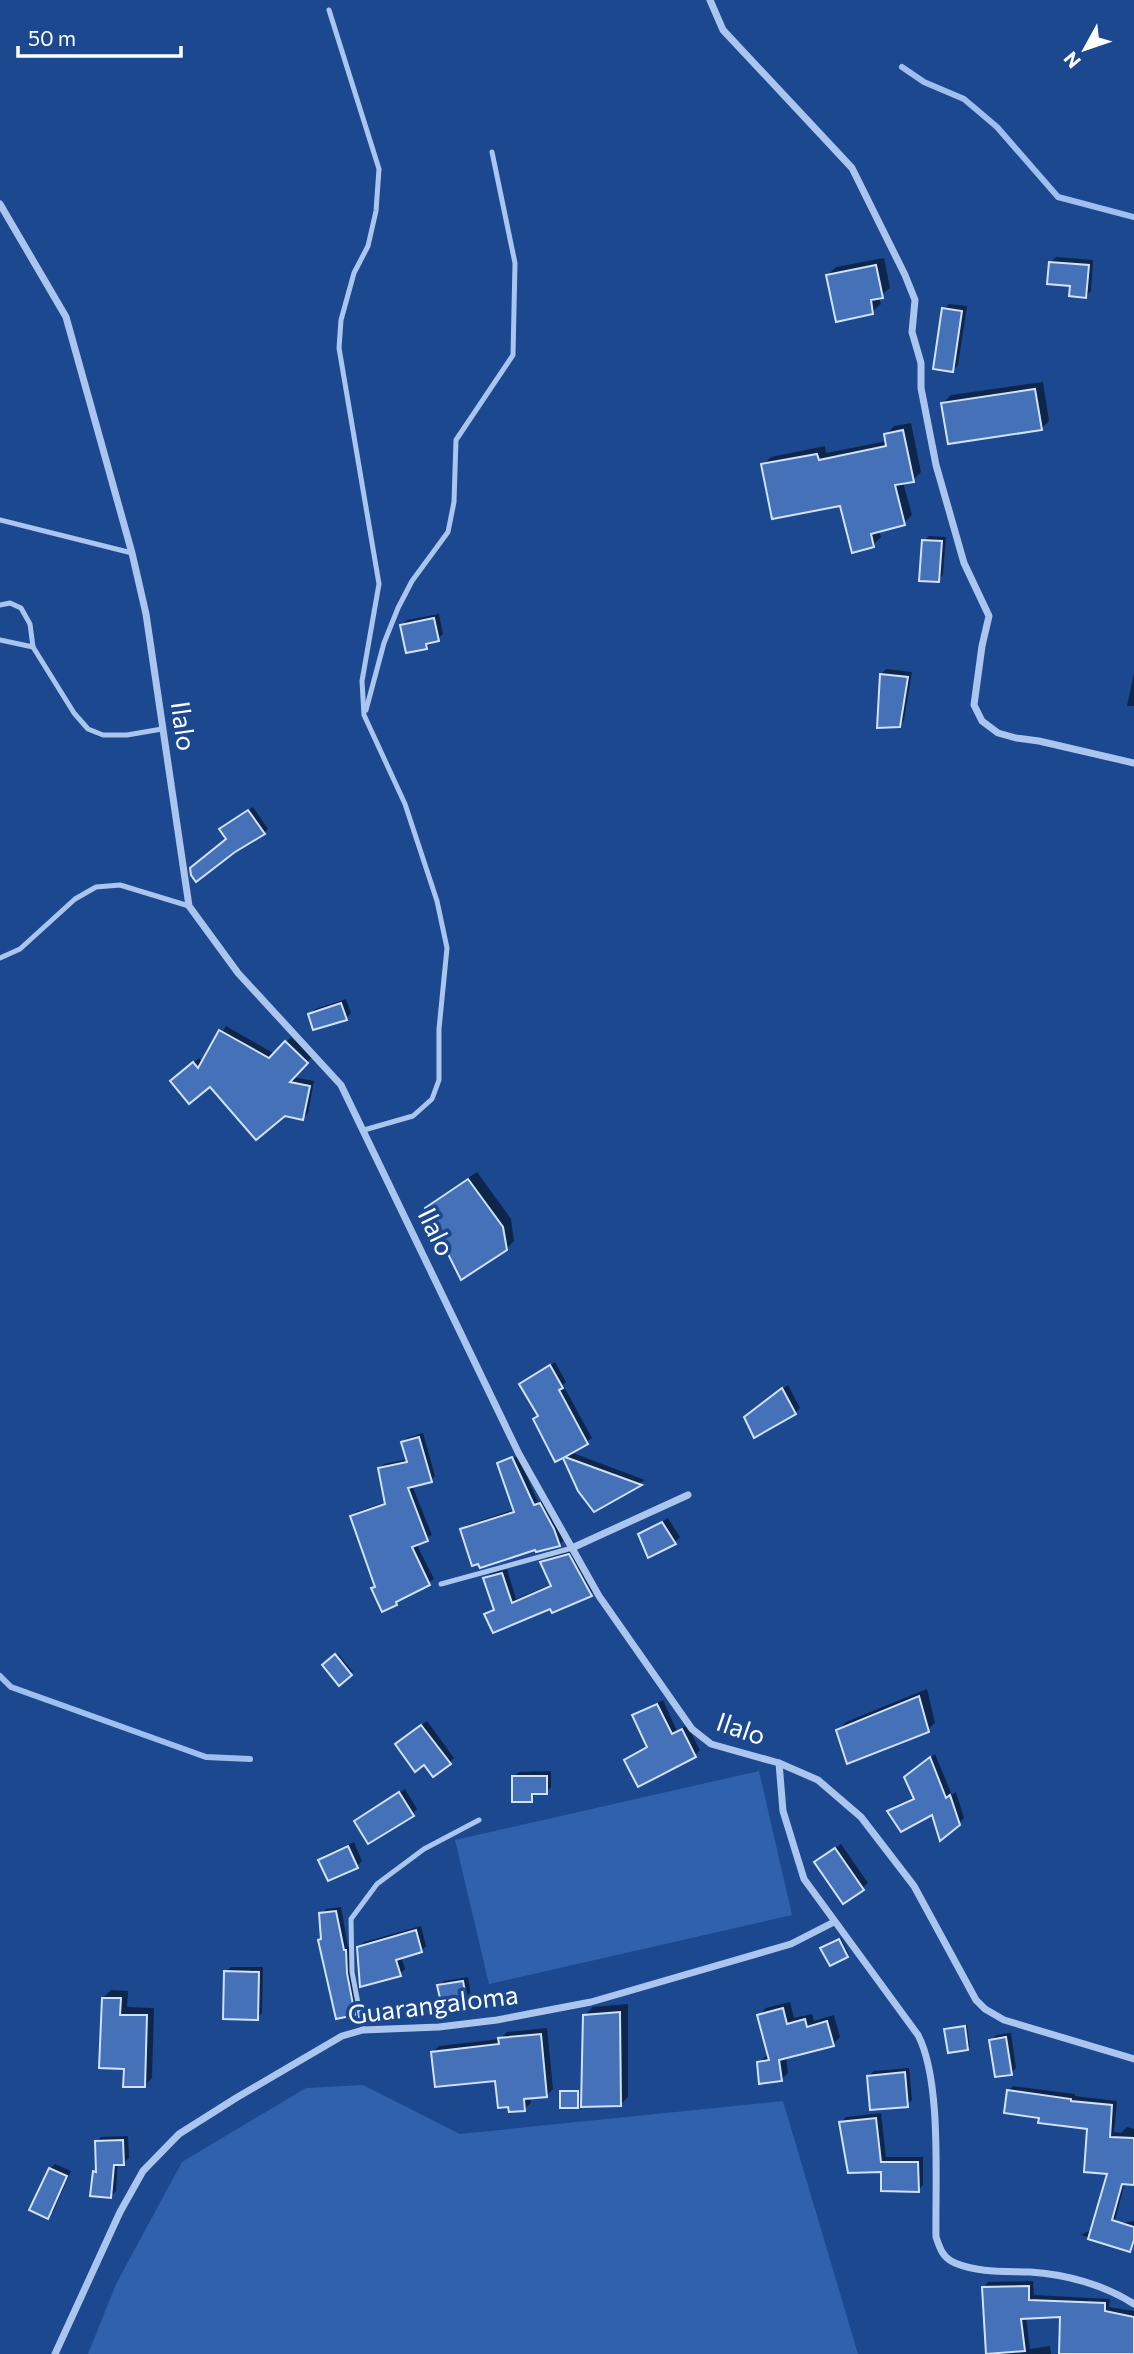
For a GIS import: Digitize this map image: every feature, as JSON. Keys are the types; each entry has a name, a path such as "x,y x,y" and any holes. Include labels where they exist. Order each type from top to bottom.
{"street":[{"path":"710,0 723,30 852,168 915,300 912,332 921,363 921,388 936,465 964,563 989,615 974,705 982,721 998,733 1016,738 1134,763"},
{"name":"Ilalo","path":"0,204 66,317 132,553 146,614 189,905 238,973 341,1085 519,1454 599,1596 692,1729 711,1744 779,1763 818,1780 862,1817 914,1886 968,1989 985,2010 1004,2020 1134,2059"},
{"path":"572,1548 688,1495"},
{"path":"779,1763 783,1811 804,1879 918,2035 925,2049 934,2113 936,2237 942,2254 953,2262 977,2270 1035,2272 1102,2286 1134,2304"},
{"name":"Guarangaloma","path":"55,2354 120,2212 143,2171 179,2134 342,2036 363,2030 439,2028 591,2002 791,1944 834,1922"}],"lane":[{"path":"329,10 379,169 376,211 368,246 354,274 341,320 339,348 379,584 362,681 364,715 405,804 437,901 447,948 439,1029 439,1080 432,1099 413,1116 364,1130"},
{"path":"364,715 384,643 398,608 412,582 447,532 454,502 456,440 513,355 516,262 492,152"},
{"path":"0,520 132,553"},
{"path":"0,605 10,603 21,608 30,624 33,647 88,729 103,735 162,729"},
{"path":"0,640 33,647"},
{"path":"0,958 20,950 75,899 96,887 120,885 189,905"},
{"path":"441,1584 572,1548"},
{"path":"363,2030 352,1972 351,1919 377,1884 424,1849 479,1820"}],"shaded area":[{"path":"759,1771 792,1915 489,1984 455,1840"},
{"path":"363,2085 460,2134 783,2101 858,2354 88,2354 116,2284 182,2162 306,2088"}],"building":[{"path":"1049,262 1089,265 1086,298 1069,296 1070,286 1047,284"},
{"path":"876,265 883,298 871,300 873,314 836,322 826,275"},
{"path":"942,308 962,311 953,372 933,369"},
{"path":"1035,389 1042,430 948,444 941,403"},
{"path":"903,430 914,482 895,485 905,525 871,534 874,547 852,553 840,506 772,519 761,464 817,454 819,460 886,446 884,434"},
{"path":"922,540 942,541 939,582 919,581"},
{"path":"434,618 439,641 426,644 427,649 406,653 400,625"},
{"path":"880,674 908,677 900,727 877,728"},
{"path":"248,810 265,834 235,852 196,882 190,868 226,839 219,829"},
{"path":"341,1003 347,1020 313,1030 308,1014"},
{"path":"219,1030 269,1058 285,1041 308,1063 290,1082 310,1086 303,1120 285,1116 256,1140 210,1087 189,1104 170,1081 193,1062 198,1068"},
{"path":"468,1179 503,1227 507,1250 461,1280 425,1208"},
{"path":"550,1365 563,1388 559,1390 588,1444 565,1457 642,1485 594,1512 578,1491 563,1458 555,1462 533,1419 538,1416 519,1384"},
{"path":"782,1388 796,1414 754,1438 744,1417"},
{"path":"419,1437 432,1482 408,1488 428,1541 412,1547 430,1585 382,1612 371,1588 375,1587 350,1516 385,1504 378,1468 407,1462 401,1442"},
{"path":"512,1457 534,1505 540,1503 560,1546 536,1552 535,1550 480,1568 478,1564 472,1566 460,1529 514,1512 497,1463"},
{"path":"662,1522 676,1544 648,1558 638,1534"},
{"path":"569,1554 592,1596 552,1613 550,1609 493,1633 484,1614 494,1610 483,1578 502,1573 512,1603 551,1586 540,1562"},
{"path":"335,1654 352,1675 339,1686 322,1665"},
{"path":"919,1696 929,1732 847,1764 836,1730"},
{"path":"657,1704 672,1734 682,1729 696,1757 638,1787 624,1760 647,1747 632,1715"},
{"path":"421,1725 451,1764 433,1777 424,1765 415,1772 395,1744"},
{"path":"930,1757 946,1798 950,1795 960,1825 940,1841 932,1815 901,1832 887,1811 914,1799 904,1777"},
{"path":"512,1776 547,1776 547,1794 532,1794 532,1802 512,1802"},
{"path":"399,1792 414,1816 368,1844 354,1821"},
{"path":"348,1846 358,1868 328,1881 318,1860"},
{"path":"835,1848 864,1890 843,1904 814,1862"},
{"path":"336,1911 346,1950 347,1973 355,2015 336,2019 318,1940 321,1939 319,1913"},
{"path":"416,1930 422,1952 396,1960 401,1976 360,1987 357,1947"},
{"path":"839,1939 848,1957 830,1966 820,1948"},
{"path":"224,1971 259,1972 258,2020 223,2019"},
{"path":"463,1981 467,2002 442,2007 437,1985"},
{"path":"102,1998 121,1998 120,2015 147,2015 145,2087 123,2087 124,2069 99,2068"},
{"path":"783,2008 787,2024 805,2019 807,2027 827,2021 834,2046 779,2060 782,2081 759,2084 757,2062 769,2060 757,2015"},
{"path":"620,2012 621,2106 581,2107 583,2015"},
{"path":"965,2026 968,2050 948,2053 944,2029"},
{"path":"541,2034 547,2097 524,2099 525,2111 509,2112 508,2107 498,2108 495,2081 435,2087 431,2052 499,2044 498,2038"},
{"path":"1006,2037 1012,2075 995,2077 989,2040"},
{"path":"905,2072 908,2107 870,2110 867,2076"},
{"path":"1007,2090 1112,2105 1110,2137 1134,2138 1134,2185 1122,2184 1112,2220 1134,2227 1130,2252 1088,2239 1107,2174 1084,2172 1087,2129 1038,2123 1039,2118 1004,2113"},
{"path":"560,2091 578,2091 578,2108 560,2108"},
{"path":"876,2118 881,2162 918,2162 919,2192 881,2191 881,2172 848,2173 839,2122"},
{"path":"123,2140 124,2165 114,2165 111,2198 90,2196 93,2171 96,2172 95,2141"},
{"path":"49,2168 67,2176 48,2219 29,2210"},
{"path":"1029,2286 1029,2300 1105,2303 1105,2311 1134,2317 1134,2354 1059,2354 1060,2317 1021,2319 1025,2351 986,2354 982,2287"}],"waterway":[{"path":"902,67 924,82 964,99 997,127 1058,197 1134,217"},
{"path":"0,1676 11,1687 206,1757 250,1759"}]}
